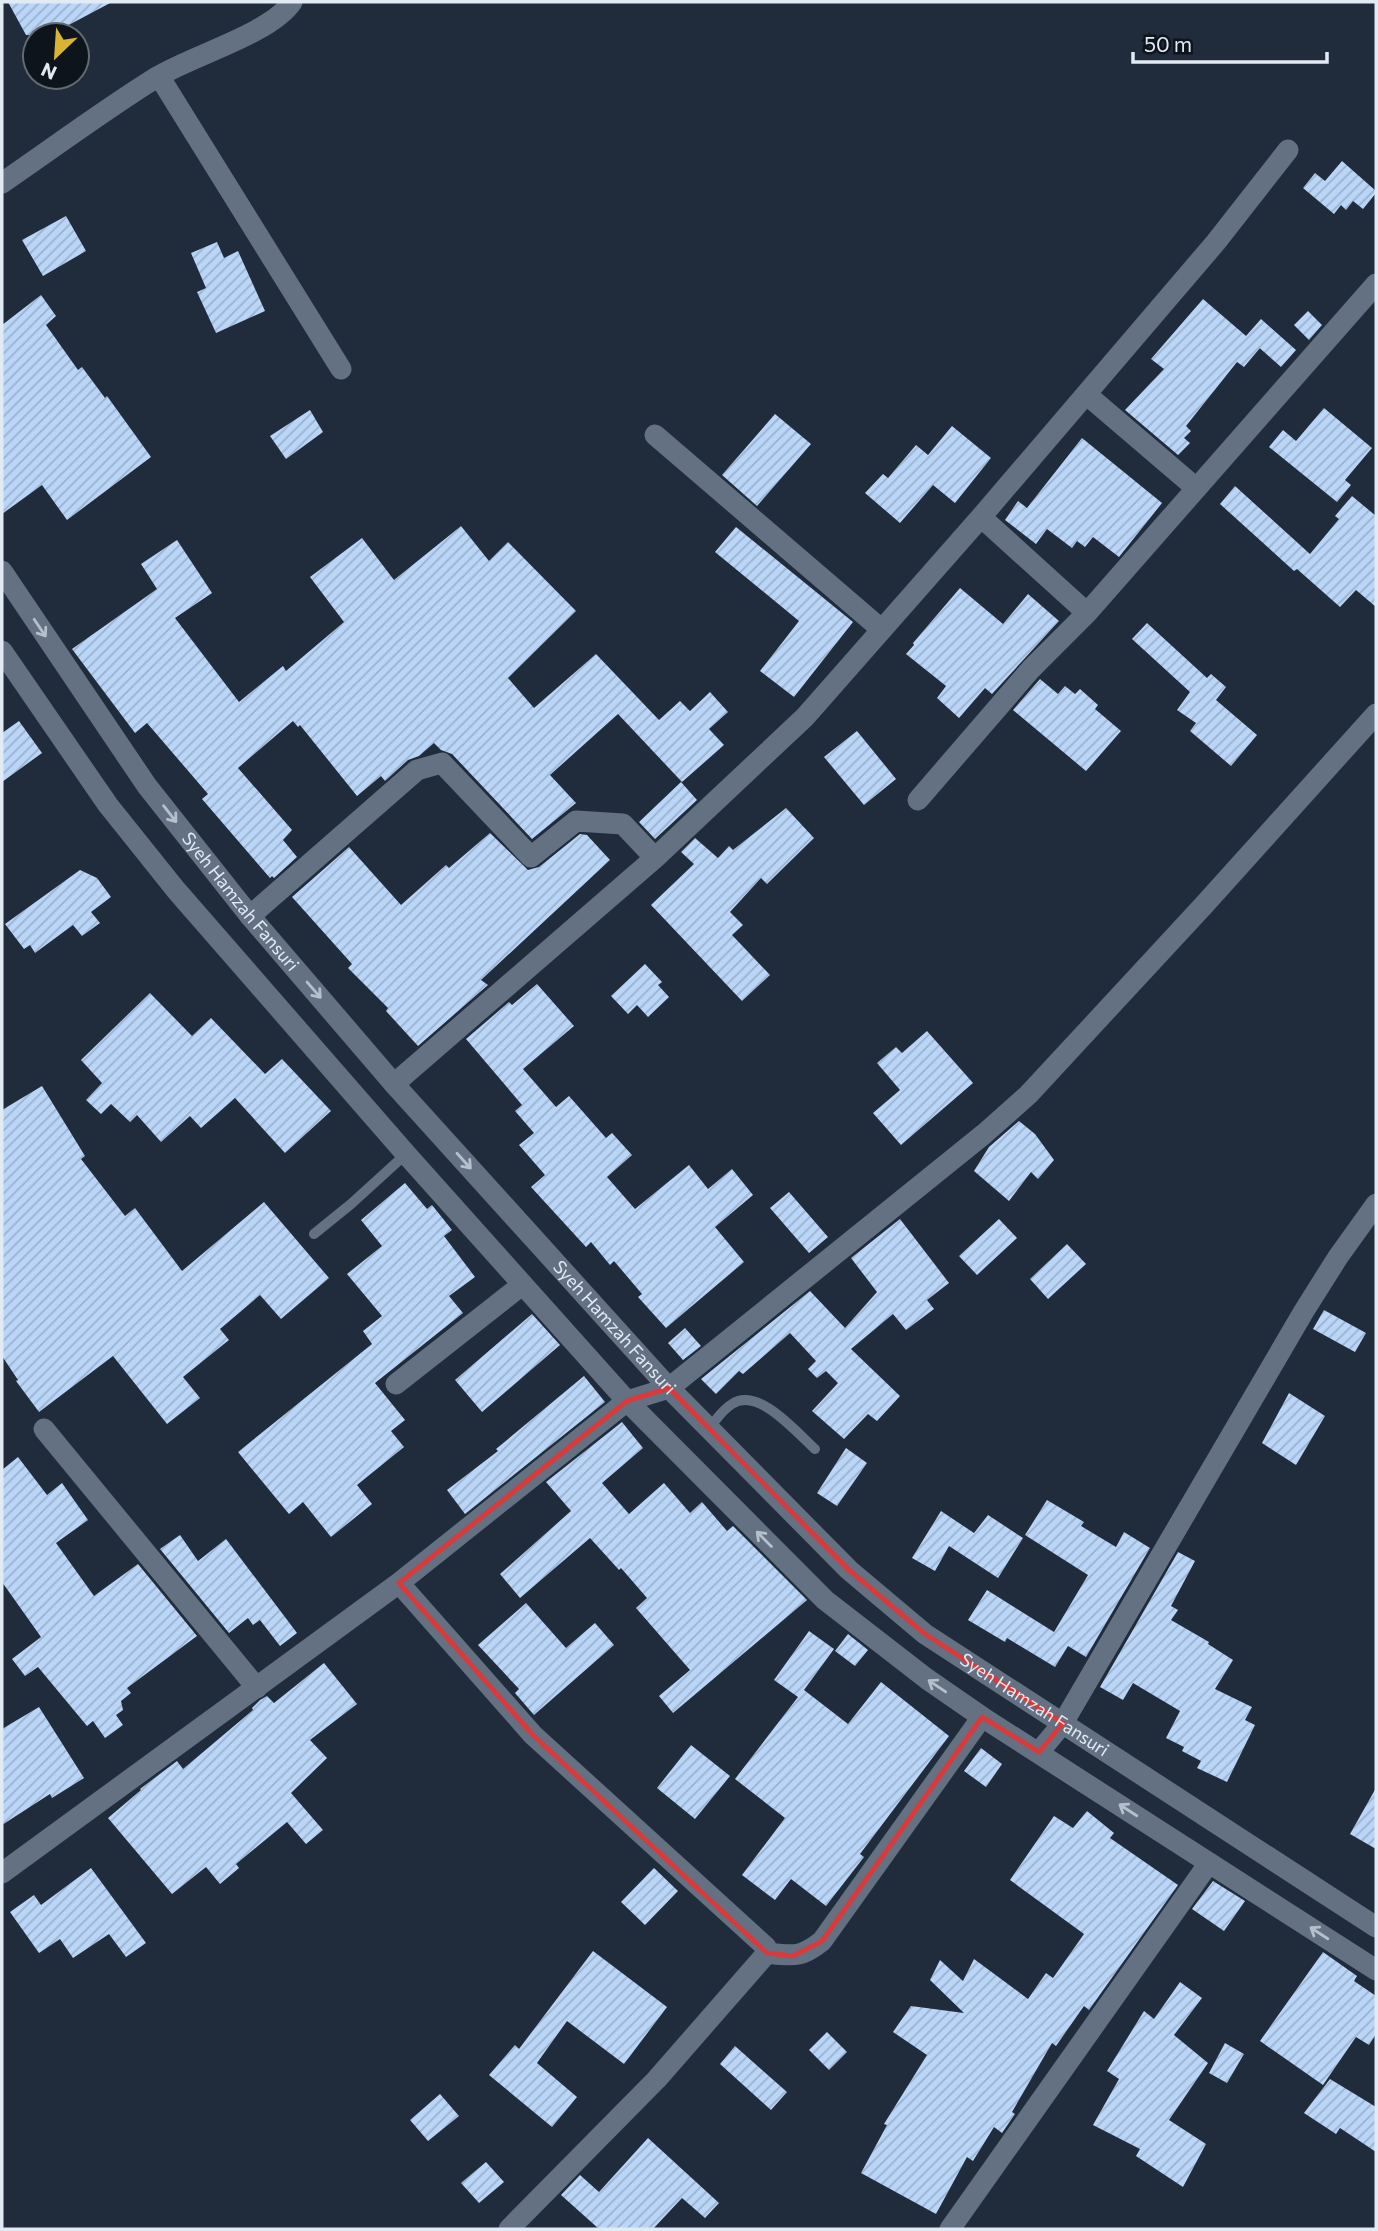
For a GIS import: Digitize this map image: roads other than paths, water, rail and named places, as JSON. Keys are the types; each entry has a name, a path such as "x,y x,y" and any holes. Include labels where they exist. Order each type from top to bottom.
{"street":[{"path":"2,183 159,76 260,27 284,13 292,2"},
{"path":"159,76 341,369"},
{"path":"394,1084 654,858 805,717 981,517 1216,242 1288,150"},
{"path":"918,800 1031,669 1087,612 1376,284"},
{"path":"1086,394 1196,488"},
{"path":"655,435 881,629"},
{"path":"981,517 1087,612"},
{"name":"Syeh Hamzah Fansuri","path":"2,571 147,786 250,916 394,1084 669,1388 849,1570 925,1634 1376,1927"},
{"name":"Syeh Hamzah Fansuri","path":"2,651 108,805 217,939 627,1401 824,1600 927,1679 982,1717 1376,1970"},
{"path":"2,1873 399,1583 627,1401 669,1388 984,1134 1028,1095 1376,714"},
{"path":"250,916 417,770 442,763 531,857 576,821 623,824 654,858"},
{"path":"1039,1752 1063,1723 1304,1311 1376,1204"},
{"path":"396,1384 522,1285"},
{"path":"44,1429 257,1688"},
{"path":"399,1583 533,1735 766,1947 767,1953"},
{"path":"767,1953 793,1956 807,1953 822,1941 982,1717"},
{"path":"950,2229 1209,1863"},
{"path":"509,2229 657,2079 767,1953"}],"lane":[{"path":"314,1234 405,1154"},
{"path":"709,1428 733,1403 746,1399 763,1403 815,1449"}]}
